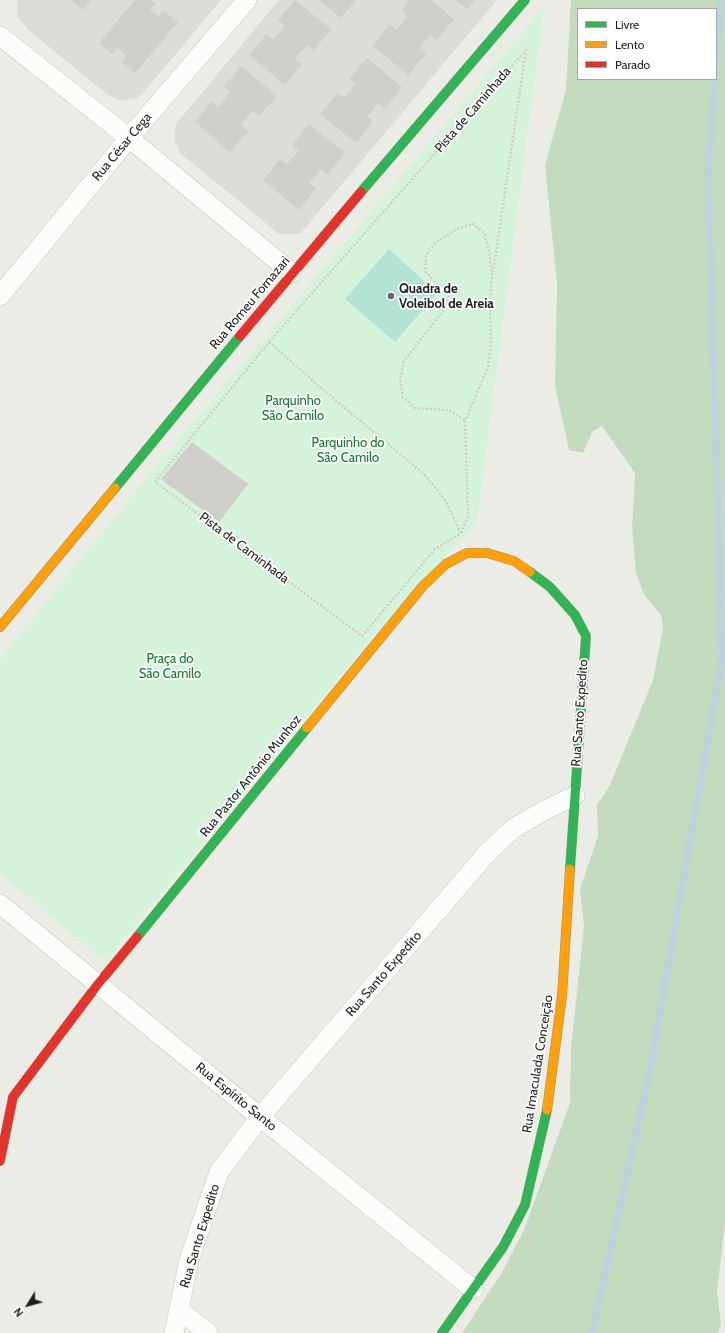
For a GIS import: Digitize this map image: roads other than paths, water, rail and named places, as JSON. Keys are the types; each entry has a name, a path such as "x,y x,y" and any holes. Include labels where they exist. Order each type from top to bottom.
{"street":[{"name":"Rua César Cega","path":"0,296 129,138 247,0"},
{"name":"Rua Romeu Fornazari","path":"0,627 292,273 525,0"},
{"path":"0,36 129,138 292,273"},
{"name":"Rua Pastor Antônio Munhoz","path":"0,1161 13,1097 98,984 423,586 446,564 467,553 487,553 514,561 550,587 575,615 586,636"},
{"name":"Rua Santo Expedito","path":"174,1333 189,1260 219,1172 260,1118 489,852 514,828 545,810 575,796 586,636"},
{"name":"Rua Imaculada Conceição","path":"442,1333 503,1247 525,1205 548,1105 562,996 575,796"},
{"name":"Rua Espírito Santo","path":"0,904 260,1118 473,1289"},
{"path":"179,1310 208,1333"}],"waterway":[{"path":"717,53 721,0"},
{"path":"592,1333 648,1079 722,659 708,172 715,80"}],"place":[{"name":"Quadra de Voleibol de Areia","path":"391,296"}],"park label":[{"name":"Parquinho São Camilo","path":"293,408"},
{"name":"Parquinho do São Camilo","path":"348,450"},
{"name":"Praça do São Camilo","path":"170,666"}]}
